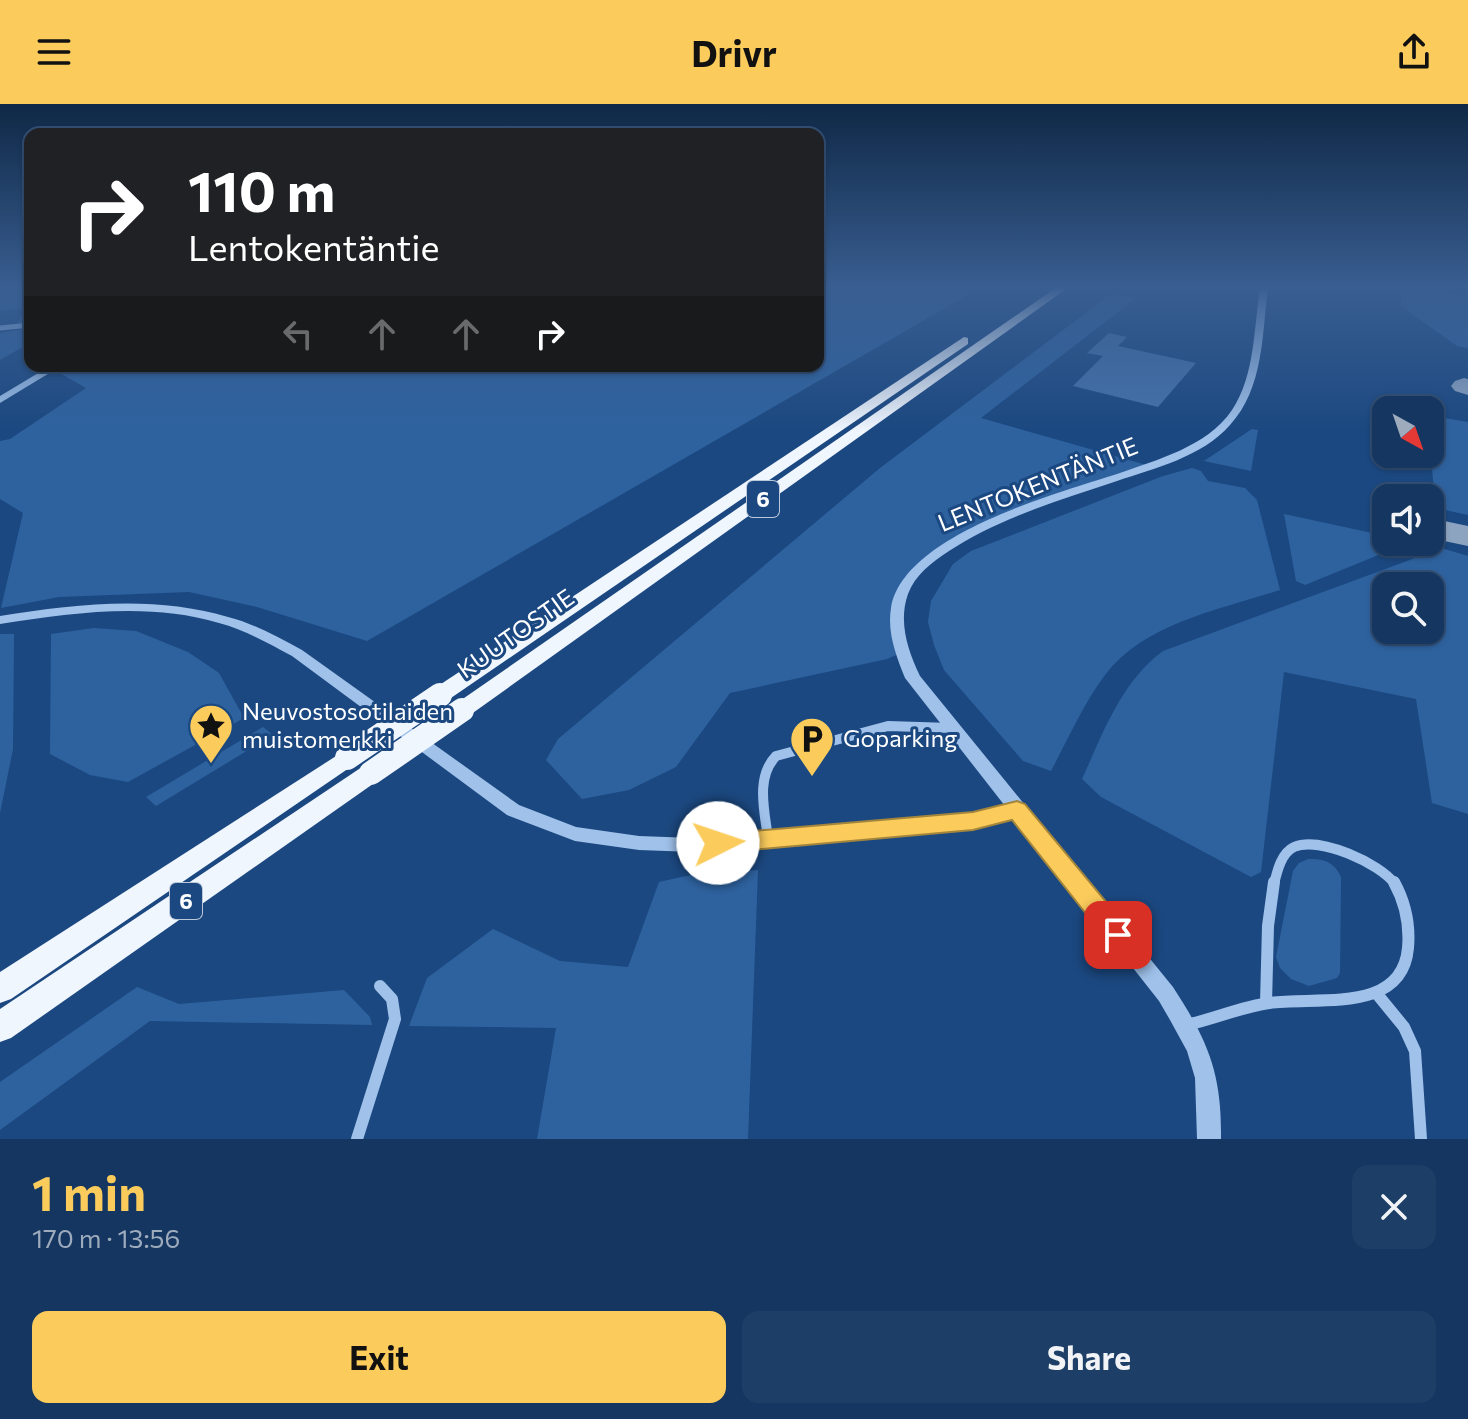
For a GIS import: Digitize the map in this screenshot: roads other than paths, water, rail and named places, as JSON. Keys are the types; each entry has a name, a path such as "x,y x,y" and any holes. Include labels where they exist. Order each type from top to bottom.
{"highway":[{"name":"KUUTOSTIE","path":"0,989 972,335"},
{"name":"KUUTOSTIE","path":"0,1027 462,710 995,335"}],"street":[{"name":"LENTOKENTÄNTIE","path":"1209,1139 1211,1098 1206,1067 1186,1025 1166,994 913,678 901,653 896,615 908,579 923,562 959,537 1177,456 1204,442 1226,424 1240,406 1248,384 1256,335"},
{"path":"0,400 46,372"},
{"path":"0,620 54,611 125,606 199,612 238,622 268,635 297,653 513,810 575,834 639,843 693,845 973,821 1017,810"},
{"path":"768,840 764,772 769,761 776,756 881,727 951,728"},
{"path":"1186,1025 1214,1020 1266,1003 1377,994 1397,981 1408,959 1407,916 1394,881 1384,872 1313,843 1298,844 1286,852 1269,901 1266,1003"},
{"path":"357,1139 395,1019 392,999 380,986"},
{"path":"1377,994 1404,1027 1415,1051 1421,1139"}],"place":[{"name":"Neuvostosotilaiden muistomerkki","path":"211,765"},
{"name":"Goparking","path":"812,778"}]}
